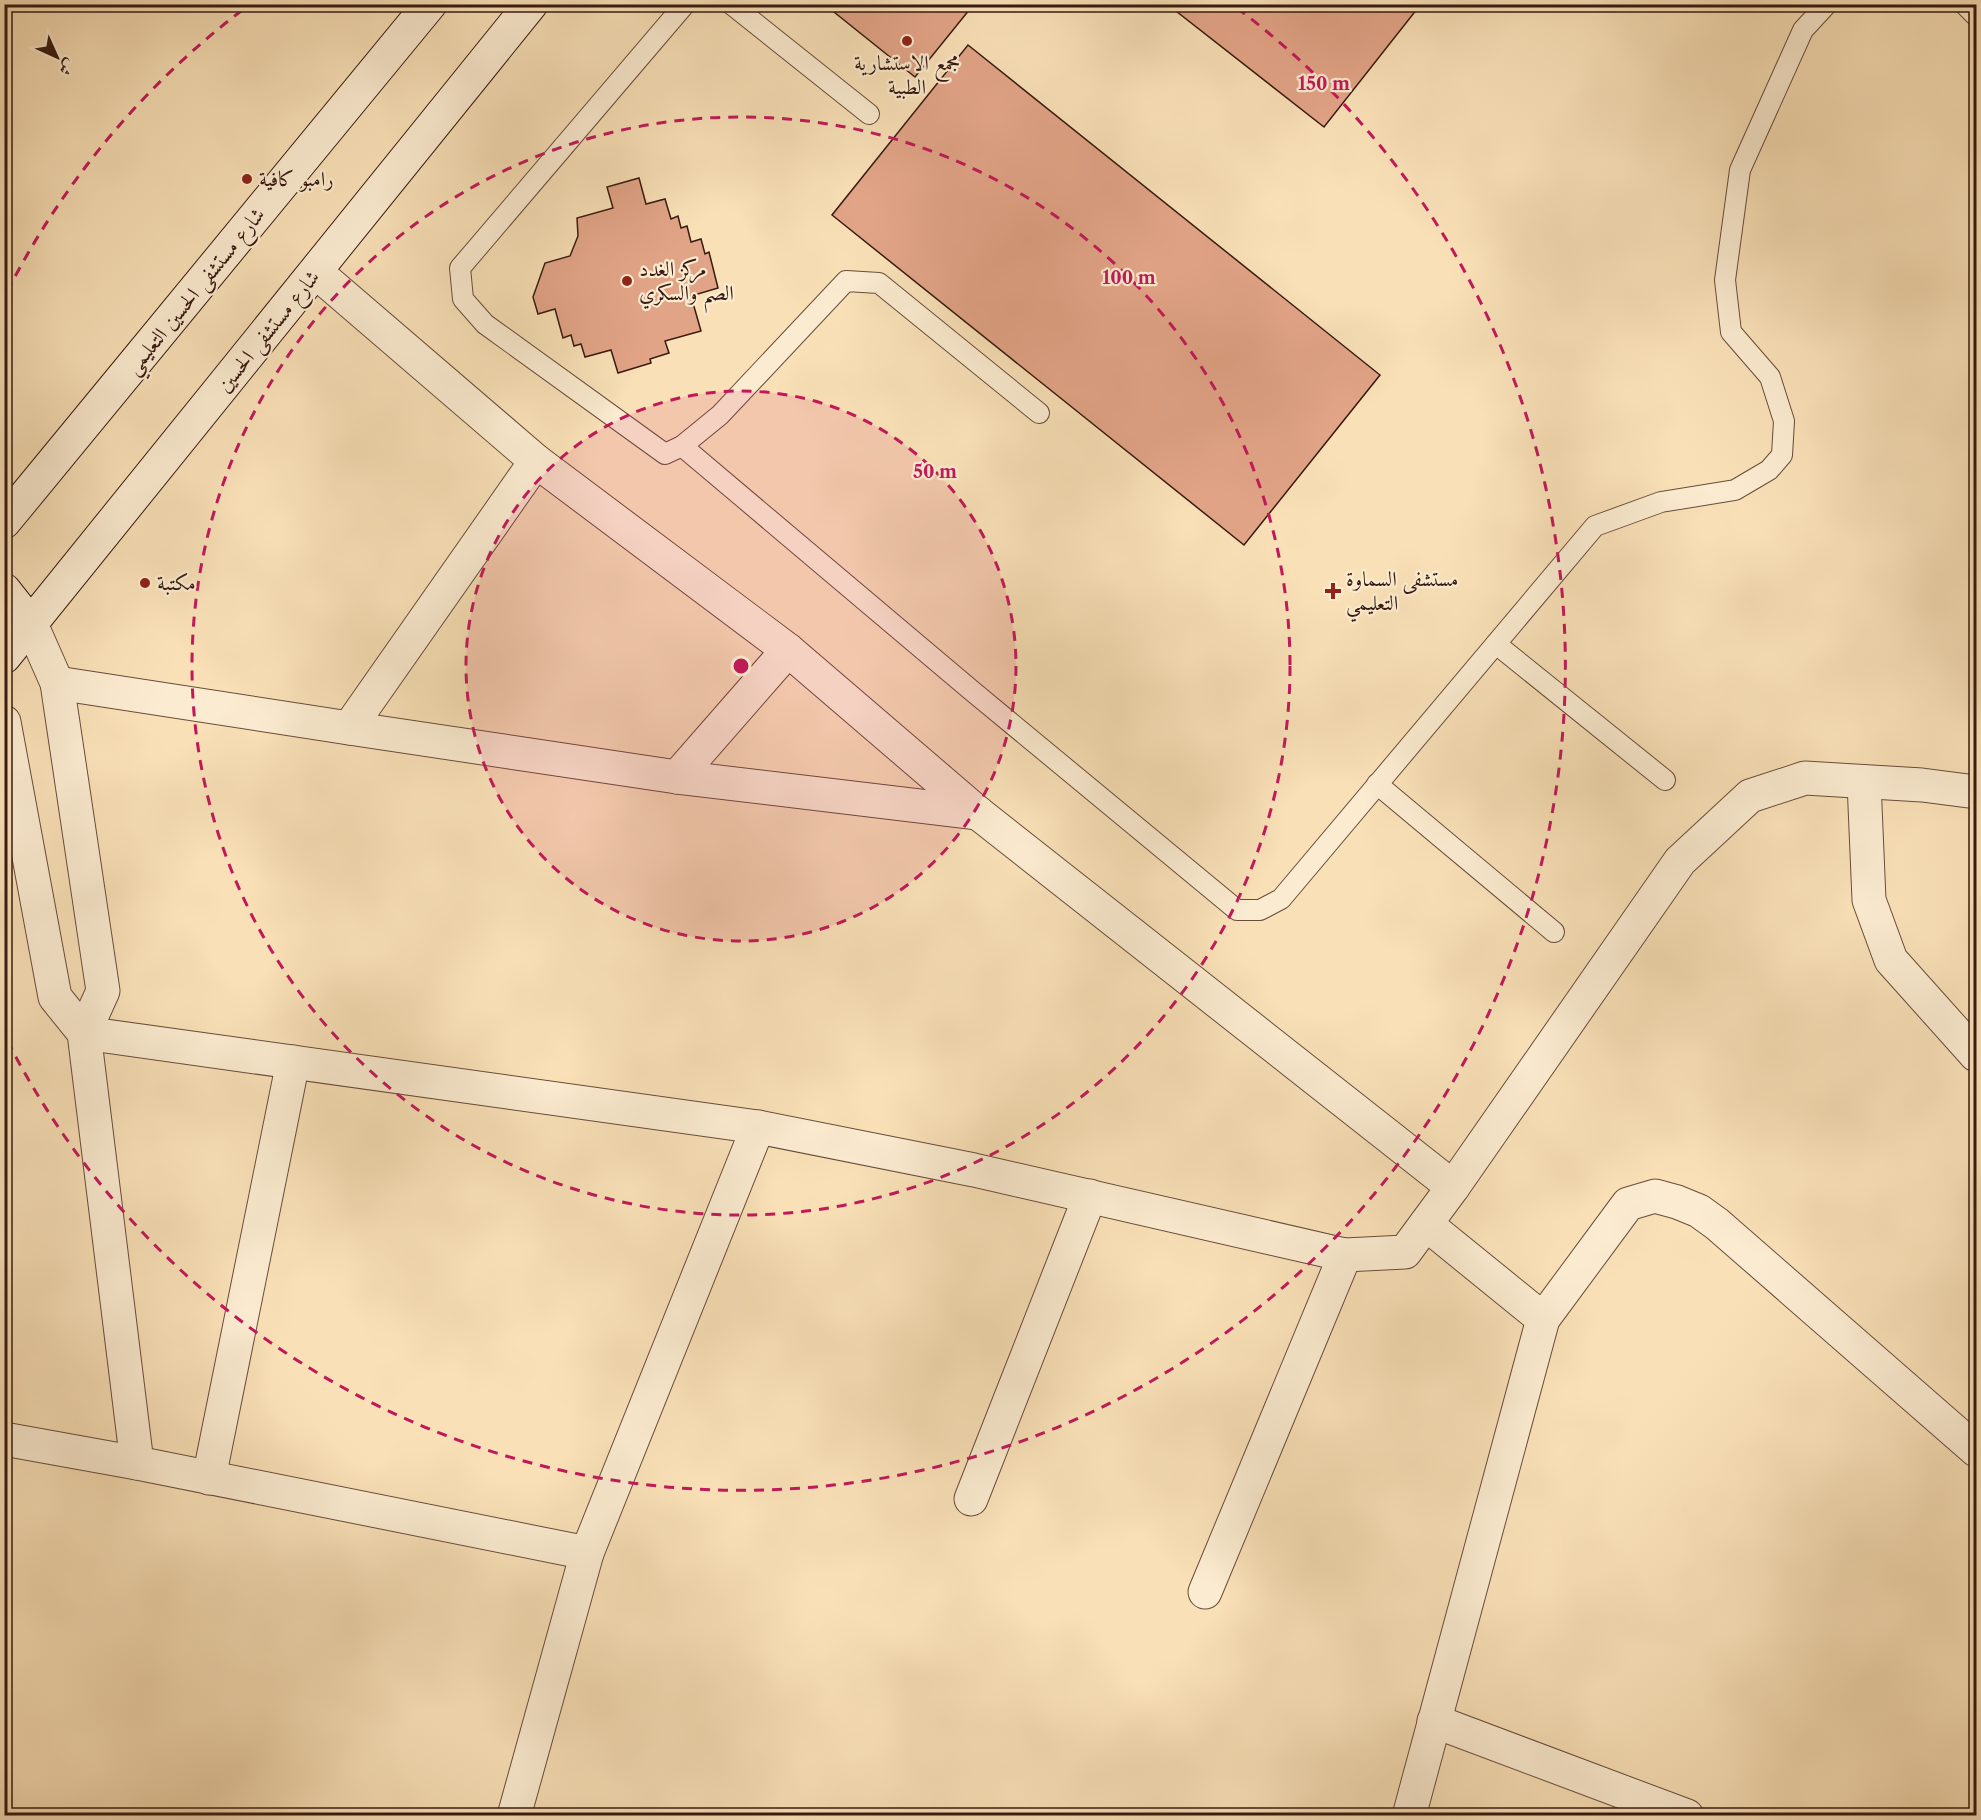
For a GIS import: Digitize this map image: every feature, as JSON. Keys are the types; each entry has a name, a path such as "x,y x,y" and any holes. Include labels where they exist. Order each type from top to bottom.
{"street":[{"name":"شارع مستشفى الحسين التعليمي","path":"4,522 430,4"},
{"name":"شارع مستشفى الحسين","path":"4,657 531,4"},
{"path":"316,272 536,461 788,650 978,813 1453,1188"},
{"path":"349,728 536,461"},
{"path":"4,590 31,624 57,683 103,991 84,1033 137,1463"},
{"path":"677,777 788,650"},
{"path":"57,683 677,777 978,813"},
{"path":"4,722 55,997 84,1033 758,1127 974,1170 1345,1255 1405,1252 1453,1188 1680,861 1750,796 1805,778 1977,792"},
{"path":"1864,782 1869,900 1890,960 1977,1055"},
{"path":"209,1478 293,1062"},
{"path":"514,1815 586,1553 758,1127"},
{"path":"971,1499 1090,1196"},
{"path":"1408,1815 1543,1319 1628,1204 1655,1196 1698,1211 1717,1224 1977,1450"},
{"path":"1426,1224 1543,1319"},
{"path":"1205,1592 1345,1255"},
{"path":"4,1439 137,1463 586,1553"},
{"path":"1434,1721 1687,1815"}],"lane":[{"path":"686,4 460,268 463,299 485,324 665,454 682,446 720,415 846,281 879,283 1039,413"},
{"path":"731,4 869,114"},
{"path":"682,446 971,690 1237,910 1260,910 1281,899 1595,526 1661,501 1735,490 1769,470 1782,455 1784,421 1770,377 1731,332 1725,280 1740,170 1803,30 1827,4"},
{"path":"1964,4 1977,16"},
{"path":"1496,644 1665,780"},
{"path":"1377,784 1554,932"}],"building":[{"name":"مجمع الاستشارية الطبية","path":"824,4 974,4 915,77"},
{"path":"1167,4 1421,4 1324,127"},
{"path":"968,45 1380,375 1244,545 832,215"},
{"name":"مركز الغدد الصم والسكري","path":"639,178 646,204 665,199 671,219 678,216 681,228 687,226 691,242 701,239 705,254 709,252 718,288 691,296 701,331 665,341 669,353 650,359 651,363 618,373 611,350 585,357 581,344 574,346 571,335 563,338 555,309 538,314 533,297 545,263 570,256 578,236 577,218 613,208 607,187"}],"place":[{"name":"مجمع الاستشارية الطبية","path":"907,41"},
{"name":"رامبو كافية","path":"247,179"},
{"name":"مركز الغدد الصم والسكري","path":"627,281"},
{"name":"مكتبة","path":"145,583"},
{"name":"مستشفى السماوة التعليمي","path":"1333,591"}]}
